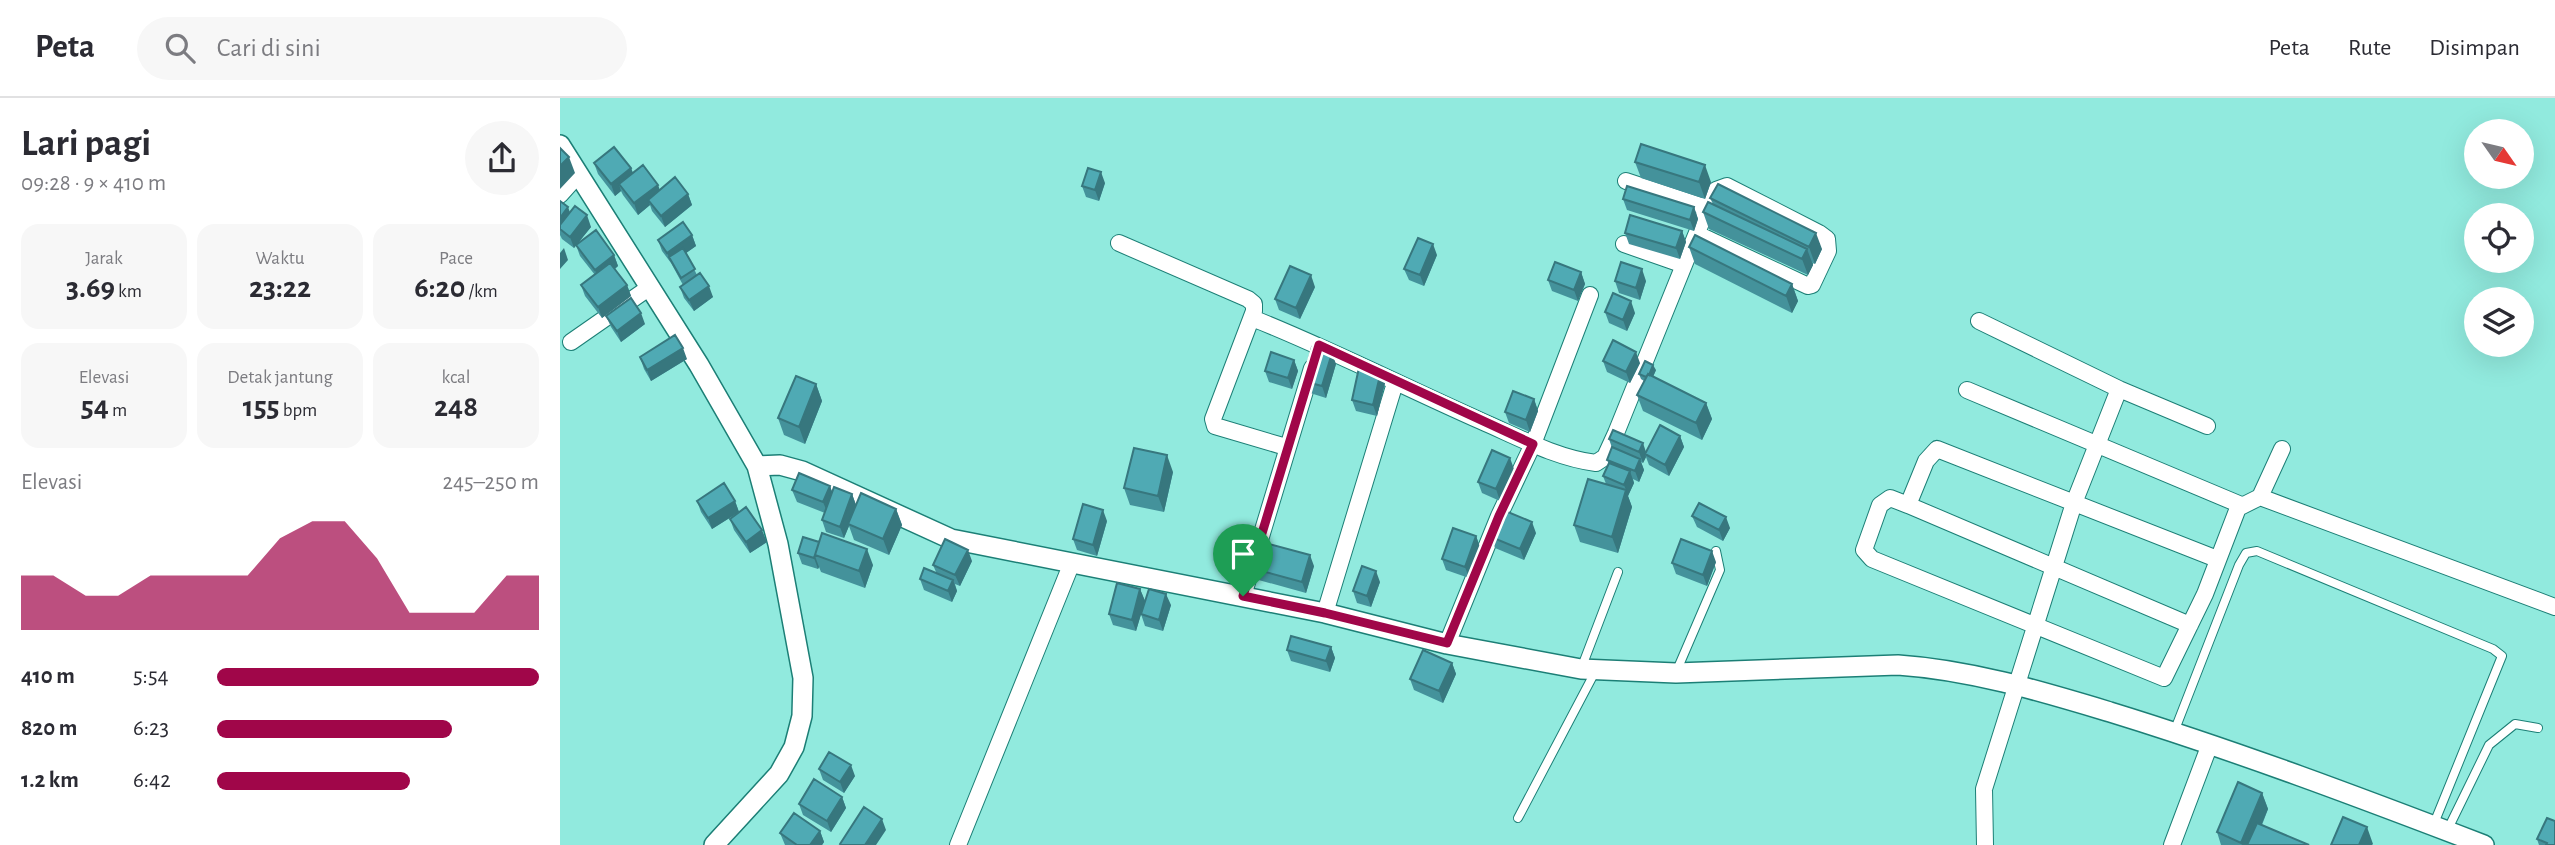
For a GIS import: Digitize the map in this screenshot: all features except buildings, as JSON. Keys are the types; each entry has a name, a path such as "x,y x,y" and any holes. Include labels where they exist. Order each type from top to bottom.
{"street":[{"path":"560,145 650,287 757,466 796,631 803,678 802,716 794,747 779,775 714,845"},
{"path":"560,195 578,175"},
{"path":"1626,181 1707,208"},
{"path":"1252,318 1319,345 1395,383 1533,444 1581,461 1596,463 1605,457 1707,208 1716,190 1727,186 1819,233 1826,239 1828,251 1812,285 1802,285 1697,234"},
{"path":"1119,243 1254,304 1252,318 1213,419 1215,426 1286,447"},
{"path":"1624,244 1684,265"},
{"path":"571,342 650,287"},
{"path":"1447,643 1499,516 1533,444 1590,295"},
{"path":"1979,321 2119,389 2207,426"},
{"path":"1243,596 1319,345"},
{"path":"1325,613 1395,383"},
{"path":"1985,845 1984,789 2033,626 2074,503 2119,389"},
{"path":"1967,390 2241,505"},
{"path":"1908,505 1926,461 1937,449 2217,559"},
{"path":"2190,625 1890,498 1880,505 1864,544 1867,555 2164,678 2190,625 2241,505 2260,497 2282,449"},
{"path":"757,466 780,466 802,471 951,539 1071,565 1325,613 1447,643 1589,669 1676,673 1898,665 1933,667 2015,684 2210,744 2484,845"},
{"path":"2260,497 2555,607"},
{"path":"958,845 1071,565"},
{"path":"2172,845 2210,744"}],"lane":[{"path":"1676,673 1720,570 1716,551"},
{"path":"2174,732 2239,565 2246,553 2257,551 2493,649 2502,656 2440,828"},
{"path":"1518,818 1589,669 1618,572"},
{"path":"2440,828 2489,745 2515,724 2538,728"}],"route":[{"path":"1319,345 1395,383 1533,444 1499,516 1447,643 1243,596 1319,345"}]}
